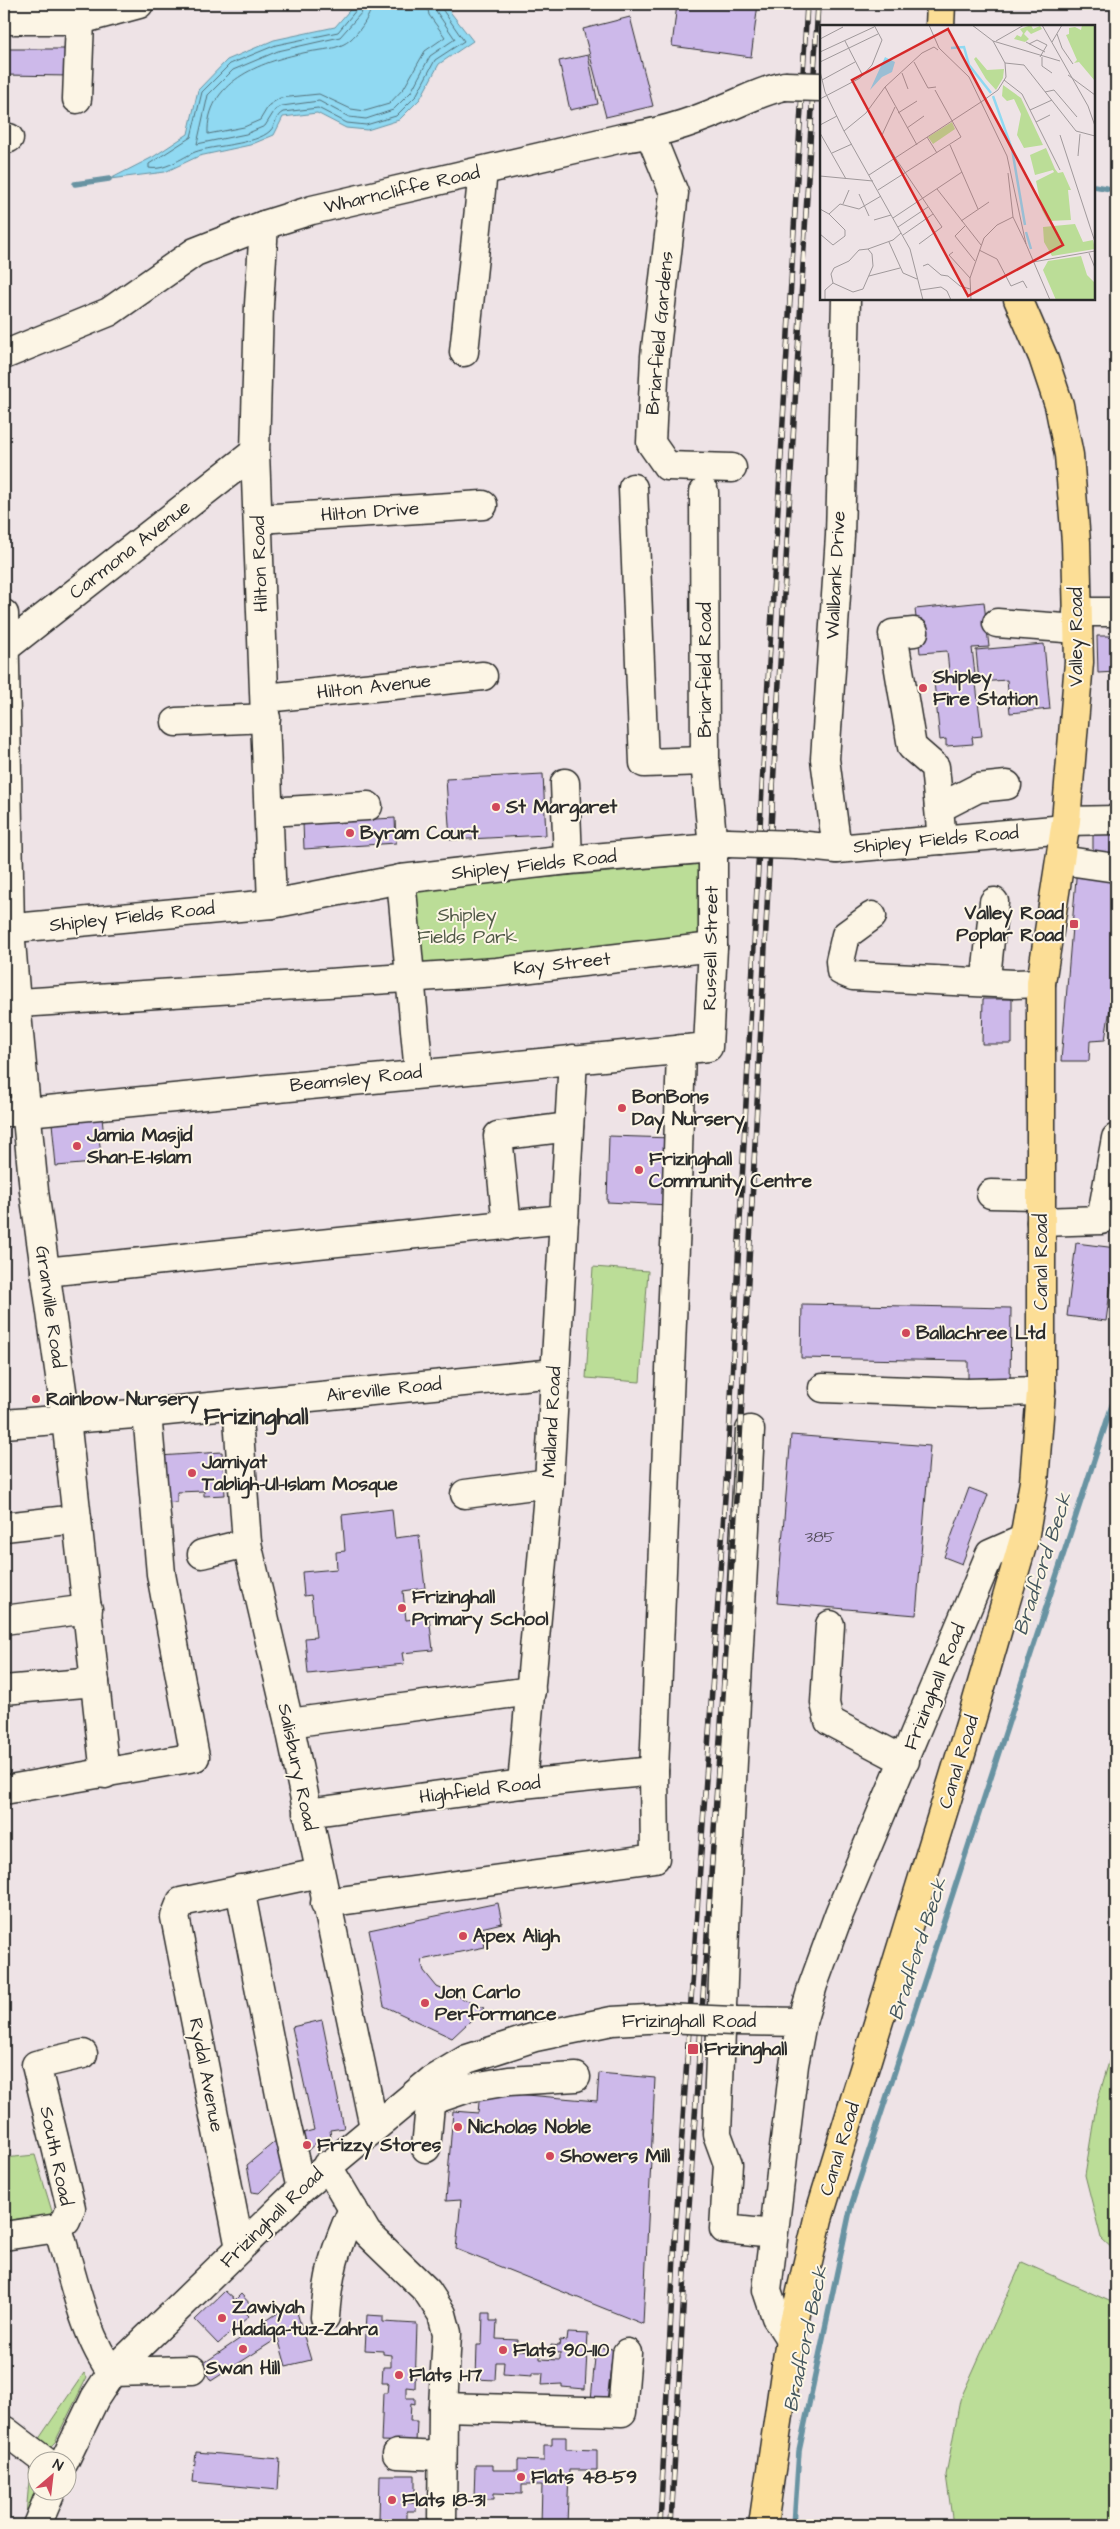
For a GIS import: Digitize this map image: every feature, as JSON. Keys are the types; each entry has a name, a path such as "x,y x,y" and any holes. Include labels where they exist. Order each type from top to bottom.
{"main road":[{"path":"940,25 941,4"},
{"name":"Valley Road","path":"1018,300 1043,357 1059,404 1069,455 1076,542 1079,662 1061,860 1041,983"},
{"name":"Canal Road","path":"763,2525 790,2339 818,2219 971,1721 1024,1539 1034,1482 1040,1391 1041,983"}],"street":[{"path":"4,20 80,20 111,8 139,4"},
{"path":"77,99 80,20"},
{"name":"Wharncliffe Road","path":"4,355 109,312 195,252 264,224 312,210 483,172 622,138 650,134 722,110 769,89 785,86 820,87"},
{"name":"Briarfield Gardens","path":"650,134 674,193 655,356 651,443 667,466 732,468"},
{"path":"464,352 483,172"},
{"name":"Hilton Road","path":"264,224 259,305 255,452 272,904"},
{"name":"Wallbank Drive","path":"836,849 824,759 840,536 846,300"},
{"name":"Carmona Avenue","path":"5,648 255,452"},
{"path":"633,488 644,763 705,761"},
{"name":"Briarfield Road","path":"704,492 705,761 720,845"},
{"name":"Hilton Drive","path":"258,519 483,505"},
{"path":"998,624 1078,620 1116,612"},
{"name":"Granville Road","path":"4,614 7,929 16,1112 34,1191 66,1419 88,1609 104,1774"},
{"path":"914,632 893,634 912,747 935,767 942,840"},
{"name":"Hilton Avenue","path":"176,722 483,676"},
{"path":"565,783 568,860"},
{"path":"939,805 947,804 978,788 1007,784"},
{"path":"269,812 368,806"},
{"name":"Shipley Fields Road","path":"7,929 272,904 401,879 720,845 796,844 836,849 942,840 1116,820"},
{"name":"Russell Street","path":"708,1047 712,947 720,845"},
{"path":"1061,860 1116,868"},
{"path":"401,879 419,1073"},
{"path":"988,982 987,968 994,902"},
{"path":"872,916 846,935 840,961 841,971 853,976 1041,983"},
{"name":"Kay Street","path":"10,1004 497,972 712,947"},
{"name":"Beamsley Road","path":"16,1112 708,1047"},
{"path":"325,1904 656,1858 654,1771 681,1050"},
{"name":"Midland Road","path":"522,1784 548,1483 574,1059"},
{"path":"507,1226 498,1136 570,1127"},
{"path":"1041,1222 1101,1220 1116,1138"},
{"path":"990,1194 1041,1195"},
{"path":"45,1272 564,1219"},
{"name":"Aireville Road","path":"4,1424 147,1413 555,1374"},
{"path":"824,1388 967,1393 1040,1391"},
{"name":"Salisbury Road","path":"236,1404 247,1543 289,1724 325,1904 374,2127"},
{"path":"4,1790 194,1758 161,1574 147,1413"},
{"path":"750,1430 727,1878 717,2134 728,2164 724,2229 774,2234"},
{"path":"466,1494 548,1483"},
{"path":"4,1526 78,1519"},
{"name":"Frizinghall Road","path":"790,2339 776,2317 767,2290 781,2164 802,2022 813,1985 839,1914 905,1761 945,1657 990,1554 1024,1539"},
{"path":"202,1554 247,1543"},
{"path":"4,1620 88,1609"},
{"path":"830,1625 825,1703 829,1721 905,1761"},
{"path":"4,1690 95,1682"},
{"path":"289,1724 531,1691"},
{"name":"Highfield Road","path":"307,1813 522,1784 654,1771"},
{"path":"301,2189 282,2105 240,1889 319,1873"},
{"name":"Rydal Avenue","path":"240,1889 181,1902 175,1917 240,2248"},
{"name":"Frizinghall Road","path":"69,2452 95,2398 112,2372 327,2165 374,2127 431,2090 467,2058 534,2037 612,2021 665,2018 802,2022"},
{"name":"South Road","path":"83,2054 36,2065 71,2208 66,2220 58,2228 91,2335 100,2358 112,2372"},
{"path":"426,2148 431,2090 468,2088 509,2081 576,2077"},
{"path":"327,2165 367,2233 427,2291 442,2314 447,2333 443,2407 442,2525"},
{"path":"325,2317 327,2284 336,2245 353,2208"},
{"path":"4,2236 58,2228"},
{"path":"443,2407 622,2412 627,2353"},
{"path":"112,2372 192,2370"},
{"path":"4,2430 33,2452"},
{"path":"397,2454 442,2456"},
{"path":"37,2525 47,2502"}],"green space":[{"name":"Shipley Fields Park","path":"703,864 701,941 420,971 412,889"},
{"path":"593,1267 648,1271 640,1382 586,1378"},
{"path":"1116,2038 1116,2252 1101,2238 1085,2175 1096,2106"},
{"path":"35,2155 54,2218 4,2226 4,2158"},
{"path":"1022,2262 1116,2304 1116,2525 953,2525 946,2475 960,2400"},
{"path":"84,2373 87,2377 55,2442 51,2446 36,2443"},
{"path":"28,2492 28,2502 31,2502 26,2515"}],"water":[{"path":"355,4 444,4 473,41 439,64 420,99 399,120 367,130 346,128 317,113 283,117 274,135 250,145 199,156 165,172 110,179 153,157 188,134 198,90 227,60 274,40 335,27"}],"building":[{"path":"4,4 93,4 93,6 4,7"},
{"path":"677,4 758,4 751,57 672,46"},
{"path":"630,17 653,106 606,117 583,29"},
{"path":"4,49 71,49 71,76 4,75"},
{"path":"588,55 598,104 570,110 559,61"},
{"path":"984,602 989,647 972,648 982,736 972,737 973,744 946,746 946,739 940,740 933,672 949,671 947,651 920,653 915,609"},
{"path":"1097,636 1116,636 1116,672 1098,673"},
{"path":"1044,644 1050,709 1010,713 1007,680 979,682 976,650"},
{"name":"St Margaret","path":"543,774 546,835 450,840 446,779"},
{"name":"Byram Court","path":"395,818 396,843 304,849 303,823"},
{"path":"1093,830 1116,831 1116,861 1093,861"},
{"path":"1077,866 1116,871 1116,1002 1111,1002 1105,1040 1090,1041 1089,1061 1061,1061"},
{"path":"983,999 1012,999 1012,1044 982,1044"},
{"name":"Jamia Masjid Shan-E-Islam","path":"102,1118 104,1137 99,1137 101,1155 95,1163 56,1166 52,1123"},
{"name":"Frizinghall Community Centre","path":"609,1136 672,1138 669,1205 607,1202"},
{"path":"1076,1243 1116,1248 1106,1321 1067,1316"},
{"name":"Ballachree Ltd","path":"802,1304 1011,1308 1010,1386 968,1385 968,1361 801,1358"},
{"path":"791,1435 930,1446 916,1615 777,1603"},
{"name":"Jamiyat Tabligh-Ul-Islam Mosque","path":"222,1452 225,1495 204,1496 204,1491 177,1492 177,1502 162,1503 159,1456"},
{"path":"969,1488 988,1495 962,1564 944,1557"},
{"path":"392,1509 395,1538 419,1535 425,1588 403,1591 406,1620 429,1617 433,1650 402,1653 404,1664 308,1674 305,1638 316,1637 311,1595 304,1596 302,1572 337,1569 336,1552 345,1551 342,1515"},
{"path":"498,1903 502,1923 481,1928 485,1947 421,1960 424,1971 437,1987 484,2008 452,2038 384,2006 369,1930"},
{"path":"322,2020 344,2128 330,2130 331,2138 319,2140 303,2155 299,2134 314,2130 292,2027"},
{"name":"Showers Mill","path":"599,2073 655,2078 643,2324 456,2249 461,2200 446,2201 453,2111 478,2113 480,2091 597,2101"},
{"path":"284,2134 291,2162 259,2193 252,2192 247,2165"},
{"name":"Zawiyah Hadiqa-tuz-Zahra","path":"225,2291 235,2300 241,2294 252,2306 245,2312 249,2316 218,2344 195,2320"},
{"name":"Swan Hill","path":"294,2302 311,2360 286,2366 278,2338 211,2381 201,2365"},
{"name":"Flats 90-110","path":"483,2313 490,2313 490,2321 497,2321 496,2339 518,2340 518,2350 540,2351 540,2359 560,2360 560,2353 551,2352 551,2345 559,2346 560,2340 567,2341 568,2333 588,2334 585,2389 562,2387 562,2384 542,2385 543,2373 532,2373 532,2376 503,2374 504,2362 496,2362 495,2380 476,2379 477,2345 482,2345"},
{"name":"Flats 1-17","path":"367,2315 383,2316 383,2322 417,2324 415,2388 406,2387 406,2398 415,2398 415,2404 411,2403 410,2421 417,2421 416,2442 381,2441 383,2393 387,2393 388,2383 382,2383 383,2367 391,2367 391,2355 383,2354 383,2351 365,2350"},
{"path":"596,2347 613,2349 607,2401 591,2400"},
{"name":"Flats 48-59","path":"552,2437 566,2437 566,2449 597,2450 597,2470 569,2470 567,2525 541,2525 542,2485 522,2485 522,2494 494,2493 494,2499 474,2499 475,2465 493,2465 493,2470 518,2470 518,2460 544,2461 544,2445 552,2445"},
{"path":"196,2452 280,2459 278,2490 193,2482"},
{"name":"Flats 18-31","path":"380,2475 415,2475 415,2498 405,2497 405,2503 416,2503 416,2511 407,2511 407,2525 384,2525 384,2523 388,2523 388,2520 379,2520"},
{"path":"67,2518 88,2525 65,2525"}],"waterway":[{"path":"75,184 109,179"},
{"name":"Bradford Beck","path":"1095,186 1116,190"},
{"name":"Bradford Beck","path":"794,2525 799,2451 851,2206 1116,1393"}],"railway":[{"path":"660,2525 675,2237 729,1438 763,768 807,4"},
{"path":"671,2525 687,2237 740,1439 774,769 818,4"}],"place":[{"name":"Shipley Fire Station","path":"923,688"},
{"name":"St Margaret","path":"496,807"},
{"name":"Byram Court","path":"350,833"},
{"name":"Valley Road Poplar Road","path":"1074,924"},
{"name":"BonBons Day Nursery","path":"622,1108"},
{"name":"Jamia Masjid Shan-E-Islam","path":"77,1146"},
{"name":"Frizinghall Community Centre","path":"639,1170"},
{"name":"Ballachree Ltd","path":"906,1333"},
{"name":"Rainbow Nursery","path":"36,1399"},
{"name":"Jamiyat Tabligh-Ul-Islam Mosque","path":"192,1473"},
{"name":"Frizinghall Primary School","path":"402,1608"},
{"name":"Apex Aligh","path":"463,1936"},
{"name":"Jon Carlo Performance","path":"425,2003"},
{"name":"Frizinghall","path":"693,2049"},
{"name":"Nicholas Noble","path":"458,2127"},
{"name":"Frizzy Stores","path":"307,2145"},
{"name":"Showers Mill","path":"550,2156"},
{"name":"Zawiyah Hadiqa-tuz-Zahra","path":"222,2318"},
{"name":"Swan Hill","path":"243,2349"},
{"name":"Flats 90-110","path":"503,2350"},
{"name":"Flats 1-17","path":"399,2375"},
{"name":"Flats 48-59","path":"521,2477"},
{"name":"Flats 18-31","path":"392,2500"}],"district":[{"name":"Frizinghall","path":"256,1417"}]}
